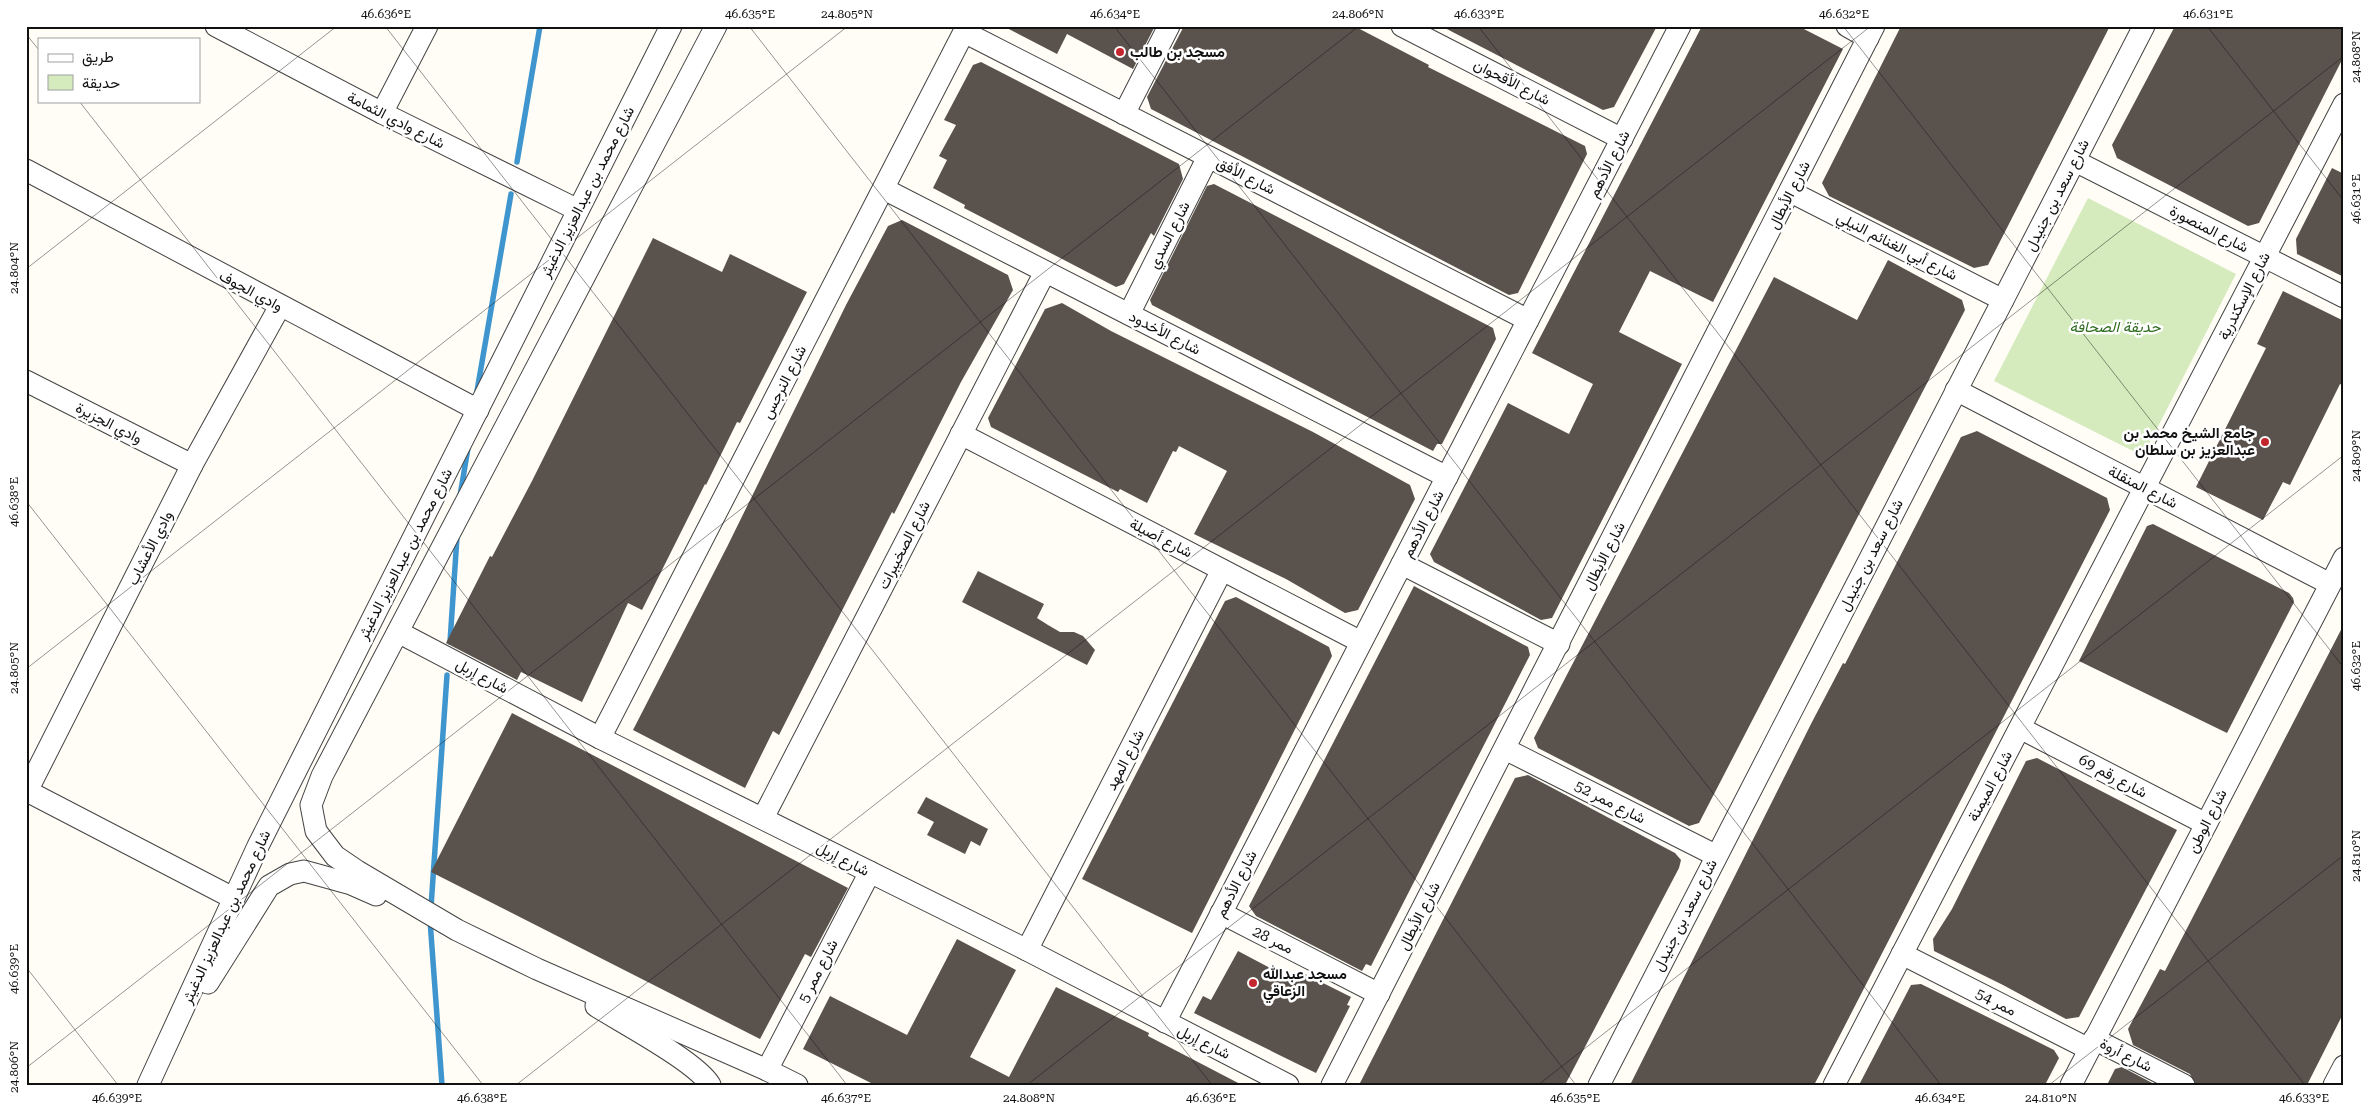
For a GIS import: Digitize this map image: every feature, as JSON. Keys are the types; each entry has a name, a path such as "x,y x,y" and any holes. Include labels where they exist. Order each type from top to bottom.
{"street":[{"name":"شارع وادي الثمامة","path":"216,26 382,113 578,210"},
{"path":"382,113 426,26"},
{"name":"شارع محمد بن عبدالعزيز الدغيثر","path":"148,1085 234,898 671,26"},
{"name":"شارع محمد بن عبدالعزيز الدغيثر","path":"457,930 335,856 316,831 311,805 322,776 716,26"},
{"path":"1124,114 1169,26"},
{"name":"شارع الأقحوان","path":"1402,26 1622,139"},
{"name":"شارع الأدهم","path":"1165,1022 1680,26"},
{"path":"1847,26 1871,32"},
{"name":"شارع سعد بن جنيدل","path":"1599,1085 1715,855 2144,26"},
{"name":"شارع الأفق","path":"966,29 1124,114 1528,320"},
{"name":"شارع النرجس","path":"600,738 966,29"},
{"name":"شارع الأبطال","path":"1332,1085 1791,192 1871,32"},
{"name":"شارع الإسكندرية","path":"2145,488 2344,104"},
{"name":"شارع السدي","path":"1129,314 1208,157"},
{"name":"شارع المنصورة","path":"2075,161 2344,297"},
{"name":"وادي الجوف","path":"26,170 478,410"},
{"name":"شارع الأخدود","path":"884,189 1447,476"},
{"name":"شارع أبي الغنائم النيلي","path":"1791,192 2003,300"},
{"name":"شارع الصخيبرات","path":"763,818 1045,272"},
{"name":"وادي الأعشاب","path":"27,792 192,465 280,306"},
{"name":"وادي الجزيرة","path":"26,381 192,465"},
{"name":"شارع المنقلة","path":"1956,390 2330,584"},
{"name":"شارع أصيلة","path":"961,434 1362,642"},
{"name":"شارع الميمنة","path":"1834,1085 2145,488"},
{"name":"شارع الوطن","path":"2071,1085 2344,558"},
{"path":"1402,564 1559,644"},
{"name":"شارع المهد","path":"1027,950 1222,570"},
{"name":"شارع إربل","path":"398,632 600,738 1027,950 1288,1085"},
{"name":"شارع رقم 69","path":"2020,728 2206,824"},
{"name":"شارع ممر 52","path":"1504,749 1715,855"},
{"path":"27,792 234,898"},
{"path":"148,1085 227,950 269,886 290,874 304,871 351,884 457,930 537,969 797,1085"},
{"name":"شارع ممر 5","path":"767,1070 870,872"},
{"name":"ممر 28","path":"1221,913 1379,994"},
{"name":"ممر 54","path":"1902,954 2092,1044"},
{"path":"537,969 686,1062 705,1077 710,1085"},
{"name":"شارع أروة","path":"2092,1044 2184,1085"},
{"path":"2334,1085 2344,1066"}],"green space":[{"name":"حديقة الصحافة","path":"2088,198 2236,274 2143,456 1994,381"}],"building":[{"name":"مسجد بن طالب","path":"1003,26 1155,26 1133,69 1067,34 1057,54"},
{"path":"1184,26 1354,26 1429,65 1428,67 1585,146 1587,154 1518,293 1509,295 1151,109 1147,97"},
{"path":"1441,26 1657,26 1614,107 1603,110"},
{"path":"1702,26 1798,26 1843,49 1713,302 1650,271 1619,332 1682,364 1552,618 1541,620 1434,562 1430,554 1508,403 1569,434 1593,384 1532,353"},
{"path":"1901,26 2110,26 1988,265 1974,268 1829,196 1822,183"},
{"path":"2175,26 2344,26 2344,56 2259,223 2248,226 2117,158 2112,145"},
{"path":"981,62 1179,164 1183,179 1154,236 1151,233 1124,284 1116,287 964,208 965,205 933,188 947,160 939,156 956,125 944,120 973,65"},
{"path":"2332,168 2344,174 2344,277 2297,254 2296,239"},
{"path":"1214,184 1493,328 1496,339 1442,444 1437,444 1433,451 1152,305 1150,300 1207,186"},
{"path":"902,220 1008,275 1013,290 961,382 894,514 892,512 779,735 773,731 745,788 633,730 728,545 846,305 888,226"},
{"path":"653,238 722,272 730,254 807,292 740,423 737,422 642,610 628,603 582,702 521,672 517,680 446,643 490,556 492,557 532,481"},
{"path":"1888,260 1962,300 1965,310 1699,823 1689,826 1538,748 1534,738 1774,277 1857,320"},
{"name":"جامع الشيخ محمد بن عبدالعزيز بن سلطان","path":"2283,291 2344,321 2344,386 2340,384 2290,485 2283,482 2263,520 2196,487 2266,348 2257,344"},
{"path":"1062,303 1111,331 1313,432 1410,485 1415,499 1358,610 1345,613 1286,579 1194,534 1227,471 1179,446 1176,452 1173,451 1147,503 1120,489 1118,492 991,427 988,418 1045,309"},
{"path":"1977,431 2107,498 2110,510 1821,1072 1814,1085 1630,1085 1812,722 1843,663 1845,664 1961,437"},
{"path":"2153,524 2289,593 2293,598 2294,602 2227,733 2079,661 2147,526"},
{"path":"978,571 1044,604 1037,618 1048,625 1060,632 1074,632 1083,636 1095,650 1087,665 962,602"},
{"path":"1414,586 1528,647 1530,655 1371,966 1366,964 1362,971 1256,916 1249,906"},
{"path":"1236,597 1329,647 1332,656 1192,933 1082,879 1225,601"},
{"path":"2344,624 2344,1012 2307,1085 2196,1085 2190,1074 2133,1045 2128,1029 2160,969 2165,971"},
{"path":"512,713 848,888 811,957 805,954 760,1039 431,872"},
{"path":"2037,758 2177,830 2079,1017 2066,1019 1934,951 1933,939 1952,909 2026,761"},
{"path":"1528,775 1675,853 1681,860 1679,868 1565,1085 1359,1085 1515,778"},
{"path":"926,797 988,829 980,846 971,841 965,854 927,835 934,822 917,813"},
{"path":"957,939 1016,970 970,1057 1009,1077 1056,987 1149,1033 1148,1036 1242,1085 875,1085 803,1049 830,996 907,1035"},
{"path":"1238,951 1295,981 1299,971 1351,997 1347,1005 1350,1006 1316,1073 1194,1013 1203,996 1211,1000"},
{"path":"1921,984 2054,1050 2059,1058 2045,1085 1859,1085 1911,985"},
{"path":"2122,1067 2156,1085 2107,1085 2115,1069"}],"waterway":[{"path":"517,162 540,26"},
{"path":"477,391 511,194"},
{"path":"460,496 468,448"},
{"path":"450,642 457,537"},
{"path":"431,907 447,675"},
{"path":"430,920 442,1085"}],"place":[{"name":"مسجد بن طالب","path":"1120,52"},
{"name":"جامع الشيخ محمد بن عبدالعزيز بن سلطان","path":"2265,442"},
{"name":"مسجد عبدالله الزعاقي","path":"1253,983"}]}
